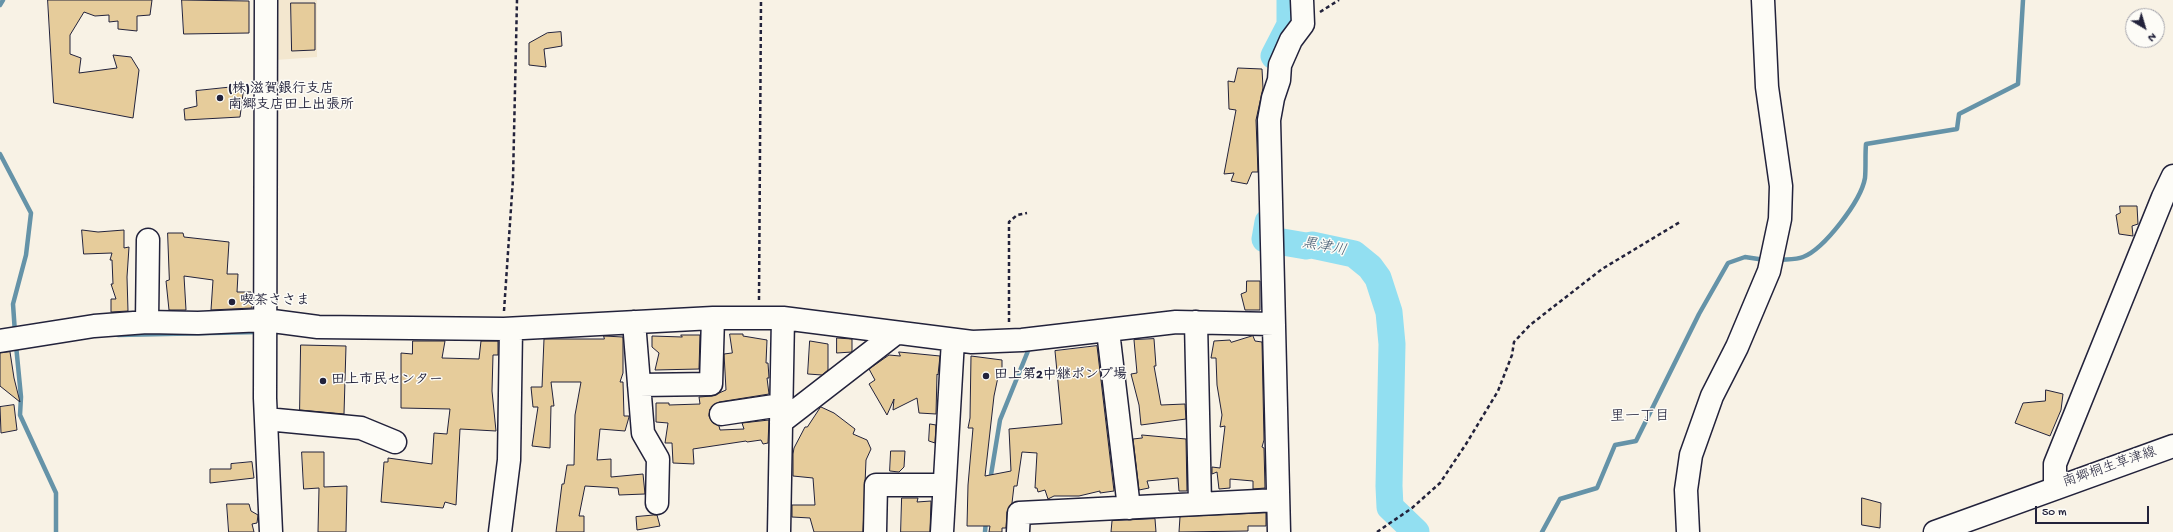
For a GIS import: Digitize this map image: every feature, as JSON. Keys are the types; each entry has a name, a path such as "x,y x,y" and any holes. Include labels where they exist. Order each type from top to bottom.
{"street":[{"path":"266,0 265,320 266,419 271,532"},
{"path":"1279,532 1269,120 1273,98 1279,80 1280,65 1291,40 1303,24 1302,0"},
{"path":"1688,532 1686,490 1691,455 1712,396 1737,347 1769,271 1780,219 1781,186 1767,88 1763,0"},
{"path":"2055,488 2055,464 2168,198 2173,176"},
{"path":"147,322 148,240"},
{"path":"639,385 711,384 713,318"},
{"path":"0,341 94,326 147,322 198,323 265,320 318,327 508,329 713,318 783,318 972,342 1008,341 1108,331 1176,322 1274,324"},
{"path":"779,532 783,318"},
{"path":"634,322 643,433 658,459 657,503"},
{"path":"1196,322 1200,504"},
{"path":"500,532 509,460 508,329"},
{"path":"1108,331 1129,508"},
{"path":"721,414 781,413 896,333"},
{"path":"942,532 953,340"},
{"path":"266,419 361,428 395,442"},
{"name":"南郷桐生草津線","path":"1935,532 2173,446"},
{"path":"875,532 876,485 944,485"},
{"path":"1018,532 1019,513 1278,500"}],"path":[{"path":"508,329 517,0"},
{"path":"759,318 761,0"},
{"path":"1008,341 1009,222 1017,215 1027,213"},
{"path":"1377,532 1412,508 1440,483 1498,391 1512,355 1514,342 1530,325 1602,269 1680,222"}],"shaded area":[{"path":"274,0 317,0 317,57 276,60"}],"building":[{"path":"48,0 152,0 150,15 137,16 137,31 118,29 118,21 109,22 109,15 95,16 84,12 70,35 70,54 81,58 79,73 117,68 113,55 131,57 139,70 133,118 54,103"},
{"path":"182,0 249,1 249,33 184,34"},
{"path":"291,3 315,3 315,50 292,51"},
{"path":"561,32 562,46 544,49 546,67 529,65 529,43 547,33"},
{"path":"1238,68 1262,69 1263,88 1256,120 1258,172 1252,172 1247,184 1231,181 1234,173 1224,174 1236,110 1229,109 1228,81 1234,82"},
{"name":"(株)滋賀銀行支店 南郷支店田上出張所","path":"244,86 240,117 185,120 184,109 197,106 196,91"},
{"path":"2120,206 2137,206 2138,224 2132,226 2133,236 2119,234 2116,215 2120,213"},
{"path":"82,230 98,232 124,230 124,248 129,247 127,277 128,311 111,312 111,299 116,299 111,284 113,284 112,260 110,260 112,253 84,254"},
{"path":"168,233 183,233 184,237 229,242 227,274 238,274 237,292 251,292 252,308 211,310 213,280 184,276 186,310 169,310 166,281 169,280"},
{"path":"1247,281 1260,281 1260,310 1245,310 1241,294 1246,292"},
{"path":"730,334 743,334 743,336 767,340 766,363 768,363 769,378 767,378 769,394 719,402 710,409 709,416 712,422 719,426 720,430 744,429 742,423 769,420 768,443 763,444 761,440 746,441 693,449 694,464 673,463 672,443 665,443 668,423 656,422 656,403 669,403 669,405 700,404 699,397 712,396 726,390 724,354 732,353"},
{"path":"681,335 700,335 699,369 655,370 659,353 652,347 652,336 682,337"},
{"path":"604,336 623,337 623,373 620,382 623,382 624,416 629,417 625,431 600,429 597,460 611,459 611,477 643,474 645,494 619,495 618,488 585,486 579,516 584,516 584,532 556,532 562,484 564,484 567,465 574,465 575,415 581,382 551,382 554,406 551,406 550,448 532,446 538,407 533,407 531,387 542,387 544,339 604,339"},
{"path":"1253,336 1255,341 1262,342 1264,440 1262,447 1264,448 1265,488 1253,489 1253,481 1230,479 1230,488 1219,489 1217,472 1212,474 1212,467 1220,468 1225,426 1220,427 1222,415 1217,385 1216,358 1211,358 1214,341 1230,340 1231,342"},
{"path":"837,338 852,339 852,352 837,353"},
{"path":"1154,339 1156,366 1154,366 1161,405 1185,404 1186,419 1141,425 1139,405 1131,374 1137,373 1134,340"},
{"path":"413,341 445,341 442,358 479,359 481,341 498,341 498,355 493,355 492,391 496,431 460,429 456,505 445,502 443,508 381,502 384,462 388,462 388,458 432,464 434,433 447,434 450,409 401,408 401,353 412,354"},
{"path":"810,341 828,344 828,370 822,375 808,374"},
{"name":"田上市民センター","path":"301,345 346,346 344,414 300,410"},
{"path":"1097,346 1114,491 1100,493 1100,491 1079,496 1054,496 1048,499 1045,490 1038,492 1037,488 1035,488 1037,453 1022,452 1017,486 1014,486 1012,503 1007,512 1006,528 1002,528 1002,532 989,532 990,526 967,526 968,485 973,428 968,428 970,418 971,356 1002,360 1002,377 998,377 994,396 985,476 1011,471 1009,429 1062,424 1055,351"},
{"path":"10,352 20,402 0,386 0,353"},
{"path":"899,352 940,356 938,375 937,374 936,414 919,413 917,398 893,410 894,399 887,415 869,384 875,380 869,369 889,355 900,356"},
{"path":"2046,390 2063,394 2061,410 2050,436 2015,423 2023,403 2045,401"},
{"path":"14,405 17,430 1,433 0,407"},
{"path":"821,407 834,413 855,429 853,434 867,440 871,449 866,460 863,532 814,532 810,518 792,517 792,505 815,505 813,478 793,476 793,454 794,448 805,427 807,427"},
{"path":"930,424 936,425 935,443 929,441"},
{"path":"1142,435 1186,439 1187,491 1179,491 1178,478 1147,481 1149,488 1139,490 1133,439 1142,438"},
{"path":"891,451 905,451 904,467 899,472 890,471"},
{"path":"302,452 324,452 324,487 347,486 346,532 318,532 319,488 304,489"},
{"path":"252,462 254,478 210,483 210,469 231,469 231,464"},
{"path":"902,498 918,498 917,502 931,501 930,532 901,532"},
{"path":"1862,498 1881,503 1880,528 1862,525"},
{"path":"227,504 249,504 251,511 258,515 257,523 252,524 254,532 229,532"},
{"path":"1266,513 1266,526 1248,526 1248,531 1179,532 1180,517"},
{"path":"657,515 660,526 637,530 636,517"},
{"path":"1155,519 1156,532 1111,532 1112,521"}],"waterway":[{"path":"0,5 3,0"},
{"name":"黒津川","path":"1274,56 1290,25 1290,0"},
{"path":"1778,260 1803,257 1821,245 1831,235 1857,199 1862,188 1865,178 1866,144 1957,129 1959,114 2018,84 2023,0"},
{"path":"0,154 31,213 26,255 13,304 15,333"},
{"name":"黒津川","path":"1268,222 1265,239 1306,246 1312,245 1354,254 1370,267 1378,278 1389,312 1392,344 1389,486 1390,507 1416,532"},
{"path":"1542,532 1560,499 1597,488 1615,445 1636,441 1699,314 1728,263 1745,257 1765,260"},
{"path":"118,335 259,332"},
{"path":"16,345 21,397 20,415 56,493 56,532"},
{"path":"990,481 1000,420 1030,346"},
{"path":"985,532 986,520"}],"place":[{"name":"(株)滋賀銀行支店 南郷支店田上出張所","path":"220,98"},
{"name":"喫茶ささま","path":"232,302"},
{"name":"田上第2中継ポンプ場","path":"986,376"},
{"name":"田上市民センター","path":"323,381"}],"district":[{"name":"里一丁目","path":"1640,418"}]}
